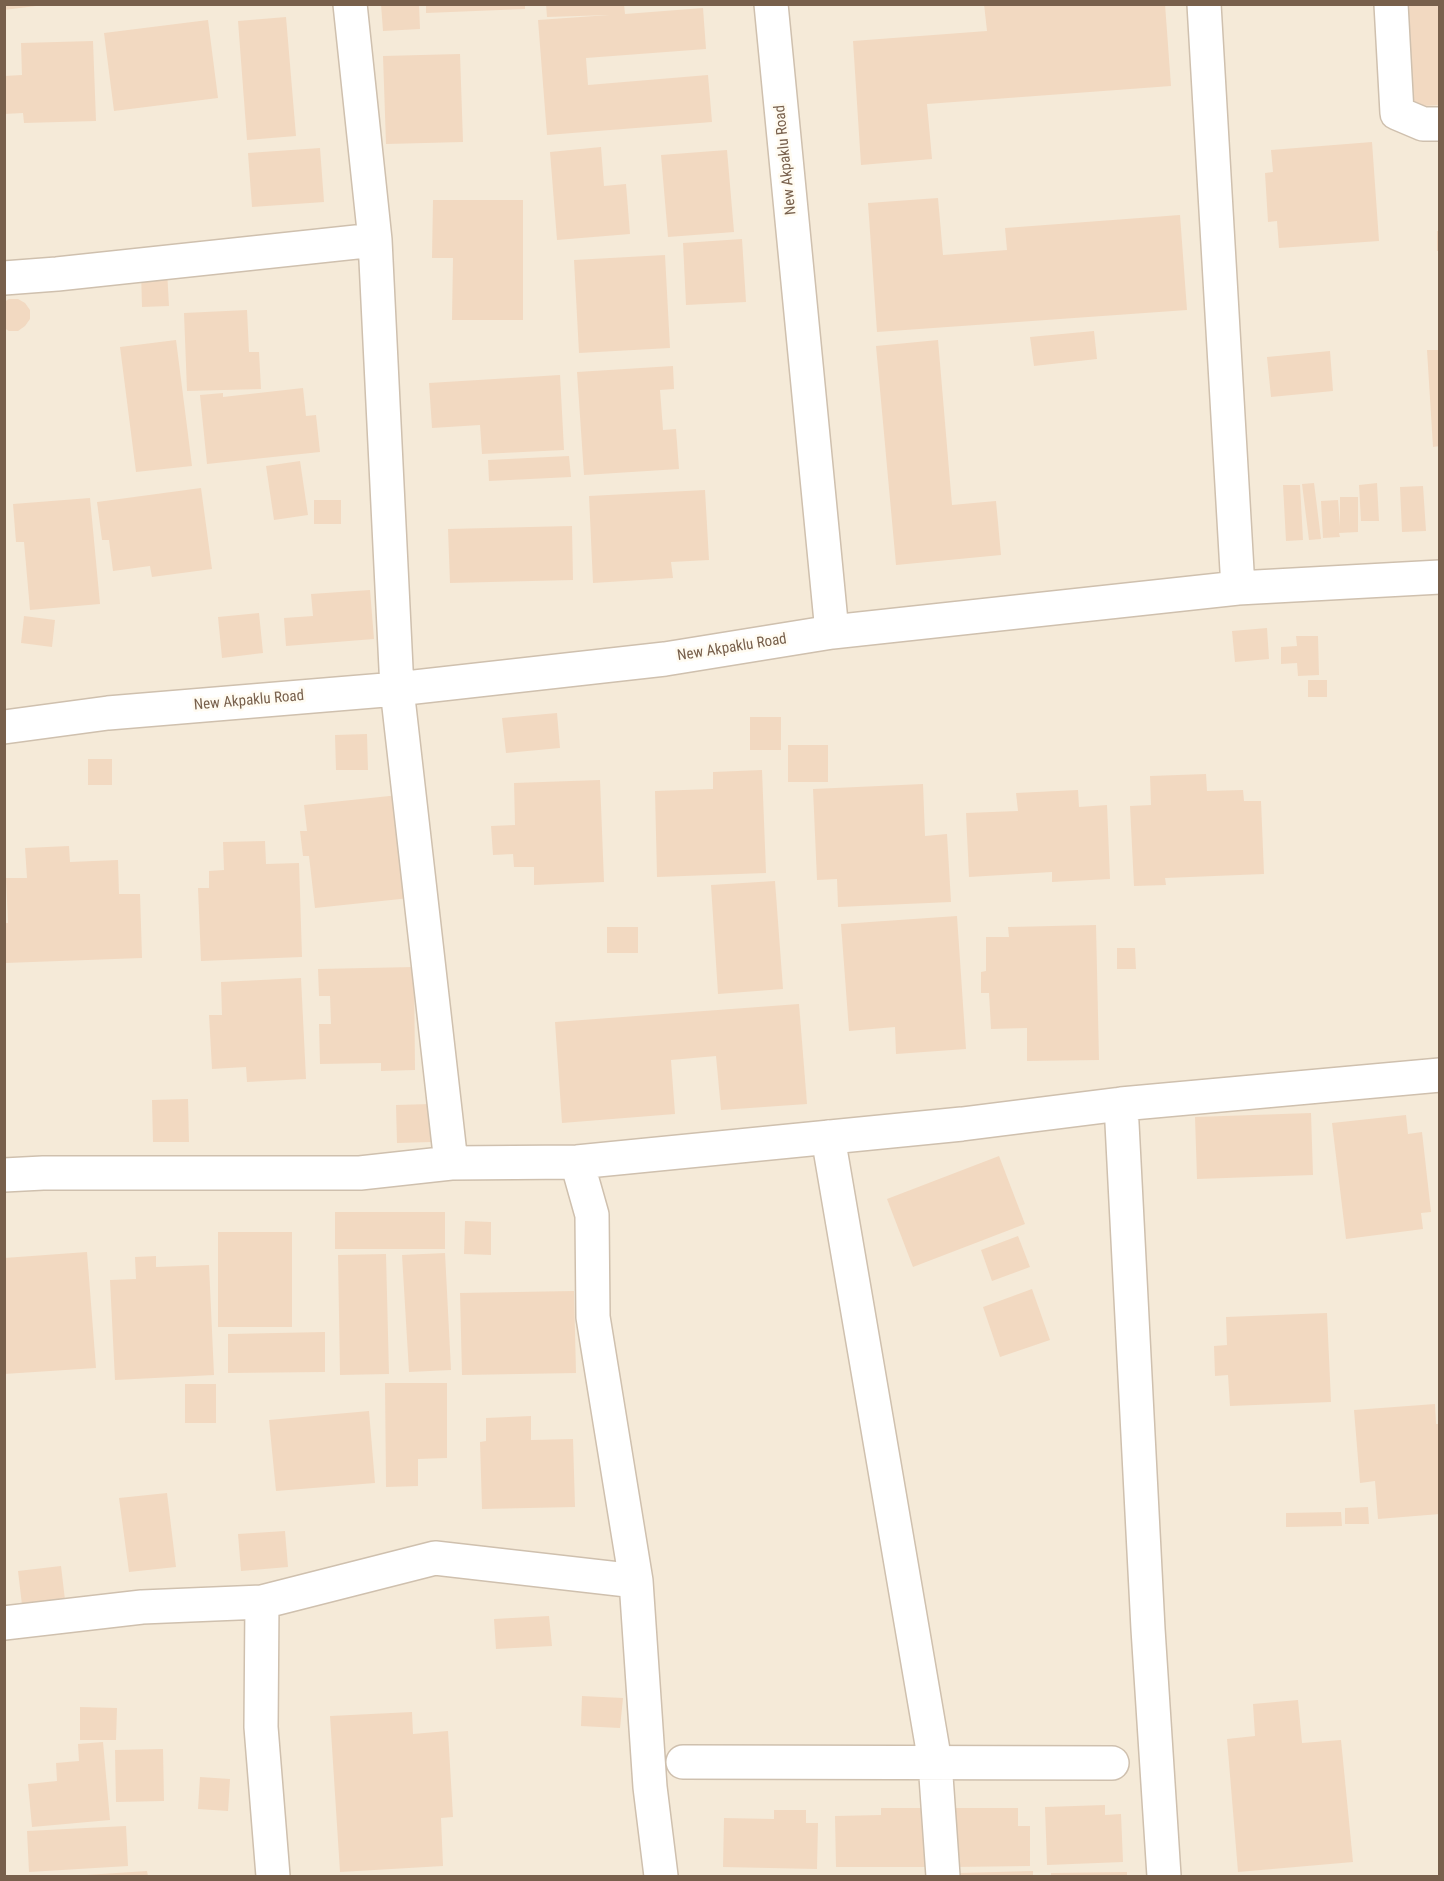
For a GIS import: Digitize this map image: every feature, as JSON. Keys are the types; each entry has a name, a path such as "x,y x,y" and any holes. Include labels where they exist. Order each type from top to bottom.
{"street":[{"path":"350,4 375,240 397,689 451,1163"},
{"name":"New Akpaklu Road","path":"4,727 108,713 397,689 665,659 832,632 771,4"},
{"path":"1204,4 1238,588"},
{"path":"1391,4 1397,114 1423,124 1440,124"},
{"path":"4,278 375,240"},
{"path":"832,632 1238,588 1440,577"},
{"path":"4,1175 360,1173 451,1163 578,1162 962,1124 1121,1104 1440,1075"},
{"path":"1121,1104 1164,1876"},
{"path":"828,1137 935,1762 943,1876"},
{"path":"578,1162 592,1215 593,1317 636,1581 650,1787 661,1876"},
{"path":"4,1623 142,1607 262,1602 435,1558 636,1581"},
{"path":"262,1602 261,1728 273,1876"},
{"path":"682,1762 1112,1763"}],"shaded area":[{"path":"5,5 1439,5 1439,1876 5,1876"}],"building":[{"path":"4,4 36,4 36,6 4,10"},
{"path":"381,4 419,4 420,29 383,31"},
{"path":"426,4 525,4 525,9 426,13"},
{"path":"546,4 624,4 625,14 703,8 706,49 586,58 588,85 708,75 712,122 547,135 538,20 609,15 547,17"},
{"path":"984,4 1165,4 1171,86 927,104 932,159 861,165 853,41 987,31"},
{"path":"1399,5 1440,5 1440,105 1406,107"},
{"path":"286,17 296,136 247,140 238,21"},
{"path":"208,20 218,98 114,111 104,33"},
{"path":"93,41 96,121 24,123 23,113 4,114 4,76 22,75 21,43"},
{"path":"460,54 463,142 386,144 383,56"},
{"path":"1372,142 1379,241 1279,248 1277,221 1268,222 1265,173 1273,172 1271,150"},
{"path":"601,147 604,186 626,184 630,234 557,240 550,152"},
{"path":"320,148 324,202 252,207 248,153"},
{"path":"727,150 734,232 668,237 661,155"},
{"path":"938,198 943,255 1007,250 1005,228 1180,215 1187,310 877,332 868,203"},
{"path":"433,200 523,200 523,320 452,320 453,258 432,258"},
{"path":"1437,231 1440,231 1440,251 1437,251"},
{"path":"742,239 746,302 686,305 683,243"},
{"path":"665,255 670,348 579,353 574,260"},
{"path":"167,270 169,306 142,307 141,271"},
{"path":"9,299 18,299 30,310 30,319 18,331 9,331 4,328 4,302"},
{"path":"247,310 249,352 259,352 261,389 187,391 184,313"},
{"path":"1094,331 1097,359 1034,366 1030,337"},
{"path":"176,340 192,466 136,472 120,347"},
{"path":"938,340 952,505 996,501 1001,555 896,565 876,346"},
{"path":"1427,350 1440,350 1440,446 1433,447"},
{"path":"1330,351 1333,391 1271,397 1267,357"},
{"path":"673,366 674,389 660,390 663,430 676,429 679,469 584,475 577,372"},
{"path":"560,375 564,450 482,454 480,425 432,428 429,383"},
{"path":"303,388 306,416 316,415 320,452 207,464 200,395 223,393 223,397"},
{"path":"569,456 571,477 489,481 488,460"},
{"path":"300,461 308,515 274,520 266,466"},
{"path":"1314,483 1321,539 1309,540 1302,484"},
{"path":"1377,483 1379,521 1361,521 1359,485"},
{"path":"1283,485 1300,485 1303,540 1286,541"},
{"path":"1423,486 1426,531 1402,532 1400,487"},
{"path":"201,488 212,569 152,577 150,566 113,571 109,540 102,540 97,502"},
{"path":"705,490 709,560 671,562 673,578 593,583 589,496"},
{"path":"1340,497 1358,497 1358,532 1339,533 1340,537 1323,538 1321,501 1338,500 1340,526"},
{"path":"90,498 100,604 30,610 24,542 16,542 13,504"},
{"path":"314,500 341,500 341,524 314,524"},
{"path":"572,526 573,580 450,583 448,529"},
{"path":"370,590 374,639 286,646 284,618 313,616 311,594"},
{"path":"259,613 263,653 222,658 218,617"},
{"path":"24,616 55,620 52,647 21,643"},
{"path":"1267,628 1269,659 1235,662 1232,631"},
{"path":"1296,636 1318,636 1319,675 1298,676 1297,663 1281,664 1281,647 1297,646"},
{"path":"1308,680 1327,680 1327,697 1308,697"},
{"path":"557,713 560,748 506,753 502,718"},
{"path":"750,717 781,717 781,750 750,750"},
{"path":"367,734 368,770 336,770 335,735"},
{"path":"788,745 828,745 828,782 788,782"},
{"path":"88,759 112,759 112,785 88,785"},
{"path":"762,770 766,873 657,877 655,791 713,789 713,772"},
{"path":"1206,774 1207,791 1243,790 1244,801 1261,801 1264,874 1165,878 1166,885 1134,886 1130,806 1151,805 1150,776"},
{"path":"600,780 604,882 534,885 534,867 514,867 513,854 493,855 491,826 515,825 514,783"},
{"path":"923,784 925,836 947,834 951,902 838,907 837,879 817,880 813,789"},
{"path":"1078,790 1079,807 1107,805 1110,879 1052,882 1052,872 969,877 966,813 1018,811 1016,793"},
{"path":"399,795 410,898 315,908 309,856 303,856 300,831 307,831 304,805"},
{"path":"265,841 266,864 299,863 302,957 201,961 198,888 209,888 209,871 224,870 223,842"},
{"path":"69,846 70,862 118,860 119,894 140,894 142,958 5,963 5,923 8,923 6,878 27,878 25,848"},
{"path":"775,881 783,989 718,994 711,885"},
{"path":"957,916 966,1049 896,1054 895,1027 849,1031 841,924"},
{"path":"1096,925 1099,1060 1027,1061 1027,1028 991,1029 989,993 981,993 981,972 986,971 986,937 1009,937 1008,927"},
{"path":"607,927 638,927 638,953 607,953"},
{"path":"1117,948 1135,948 1136,969 1117,969"},
{"path":"414,967 415,1070 381,1071 381,1063 320,1064 319,1024 331,1024 330,996 319,996 318,969"},
{"path":"301,978 306,1079 247,1082 246,1067 212,1069 209,1015 222,1015 221,982"},
{"path":"799,1004 807,1104 721,1110 716,1056 671,1060 675,1114 562,1123 555,1022"},
{"path":"188,1099 189,1142 153,1142 152,1100"},
{"path":"431,1104 432,1142 397,1143 396,1105"},
{"path":"1311,1113 1313,1175 1197,1179 1195,1117"},
{"path":"1406,1115 1408,1134 1422,1132 1431,1212 1421,1213 1423,1229 1346,1239 1332,1123"},
{"path":"999,1156 1025,1224 913,1267 887,1199"},
{"path":"335,1212 445,1212 445,1249 335,1249"},
{"path":"465,1221 491,1222 491,1255 464,1254"},
{"path":"218,1232 292,1232 292,1327 218,1327"},
{"path":"1018,1236 1030,1267 992,1281 981,1250"},
{"path":"87,1252 96,1368 4,1374 4,1258"},
{"path":"445,1253 451,1370 409,1372 402,1255"},
{"path":"386,1254 389,1374 340,1375 338,1255"},
{"path":"156,1256 156,1267 209,1265 214,1375 115,1380 110,1280 136,1279 135,1257"},
{"path":"1032,1289 1050,1340 1000,1357 983,1307"},
{"path":"574,1291 576,1373 462,1375 460,1293"},
{"path":"1327,1313 1331,1402 1230,1406 1228,1375 1215,1376 1214,1346 1227,1345 1226,1317"},
{"path":"325,1332 325,1372 228,1373 228,1334"},
{"path":"385,1383 447,1383 447,1458 418,1459 418,1486 386,1487"},
{"path":"185,1384 216,1384 216,1423 185,1423"},
{"path":"1435,1404 1436,1424 1440,1424 1440,1514 1378,1519 1375,1481 1360,1483 1354,1410"},
{"path":"369,1411 375,1483 276,1491 269,1420"},
{"path":"531,1416 531,1440 573,1439 575,1507 482,1509 480,1442 486,1441 486,1418"},
{"path":"167,1493 176,1567 129,1572 119,1498"},
{"path":"1368,1507 1369,1524 1345,1524 1345,1508"},
{"path":"1341,1512 1342,1526 1286,1527 1286,1513"},
{"path":"285,1531 288,1567 241,1571 238,1534"},
{"path":"61,1566 65,1600 22,1605 18,1571"},
{"path":"549,1616 552,1646 496,1649 494,1619"},
{"path":"582,1696 623,1698 620,1728 581,1726"},
{"path":"1298,1700 1302,1743 1341,1740 1353,1862 1238,1872 1227,1739 1255,1736 1253,1704"},
{"path":"80,1707 117,1708 116,1740 80,1740"},
{"path":"412,1712 413,1734 448,1731 453,1817 441,1818 443,1866 340,1872 330,1716"},
{"path":"103,1742 110,1820 32,1827 28,1784 57,1781 56,1763 79,1761 78,1744"},
{"path":"163,1749 164,1801 116,1802 115,1750"},
{"path":"200,1777 230,1779 228,1811 198,1809"},
{"path":"1105,1805 1105,1815 1121,1814 1123,1862 1047,1865 1045,1807"},
{"path":"881,1808 922,1808 922,1823 933,1823 933,1867 836,1867 835,1816 881,1815"},
{"path":"954,1808 1018,1808 1018,1826 1030,1826 1030,1866 954,1867"},
{"path":"774,1810 806,1810 806,1823 818,1823 817,1869 723,1867 724,1818 774,1819"},
{"path":"126,1826 128,1866 29,1872 27,1831"},
{"path":"147,1871 148,1876 86,1876 86,1875"},
{"path":"1033,1871 1033,1876 959,1876 959,1873"},
{"path":"1127,1872 1127,1876 1051,1876 1051,1873"}]}
